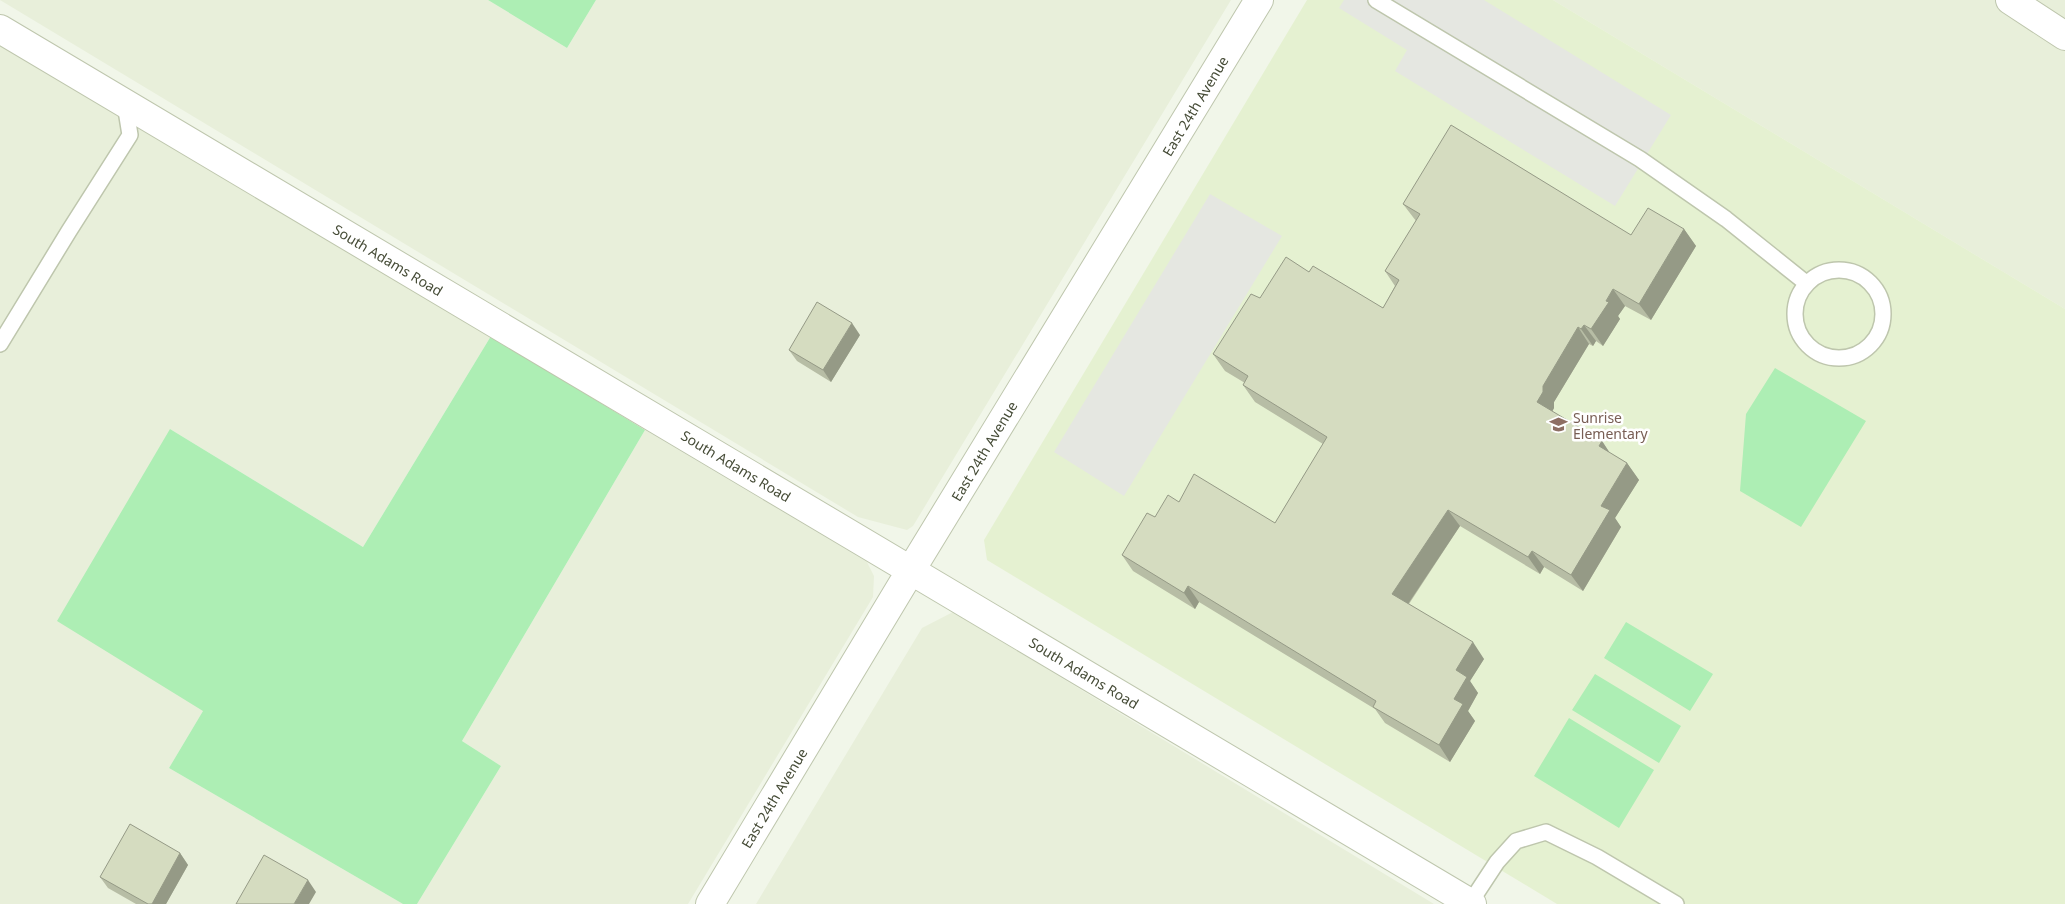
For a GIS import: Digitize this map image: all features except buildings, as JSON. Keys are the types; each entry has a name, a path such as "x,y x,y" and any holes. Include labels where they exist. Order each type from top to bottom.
{"street":[{"name":"East 24th Avenue","path":"710,904 911,570 1259,0"},
{"path":"2010,0 2065,36"},
{"name":"South Adams Road","path":"0,29 1471,903"}],"lane":[{"path":"1376,0 1640,159 1726,220 1806,283"},
{"path":"0,344 130,135 125,104"},
{"path":"1833,270 1848,271 1862,276 1874,287 1880,300 1883,315 1880,330 1872,343 1860,352 1847,357 1833,358 1820,354 1808,346 1800,335 1795,322 1797,302 1806,283 1818,274 1833,270"},
{"path":"1471,903 1497,862 1516,841 1546,832 1597,857 1676,904"}],"shaded area":[{"path":"0,0 488,0 567,48 596,0 1231,0 913,526 907,530 858,517"},
{"name":"Sunrise Elementary","path":"1307,0 1553,0 2065,309 2065,904 1557,904 987,560 984,540"},
{"path":"1344,0 1484,0 1671,115 1615,206 1395,71 1407,50 1339,8"},
{"path":"1553,0 2065,0 2065,309"},
{"path":"0,42 491,336 363,547 170,429 203,711 169,768 403,904 0,904"},
{"path":"1210,194 1282,236 1124,496 1054,452"},
{"path":"645,430 867,562 874,576 873,597 688,904 417,904 501,766 462,741"},
{"path":"953,612 1434,904 756,904 922,628"}],"green space":[{"path":"488,0 596,0 567,48"},
{"path":"491,336 645,430 462,741 501,766 417,904 403,904 169,768 203,711 57,621 170,429 363,547"},
{"path":"1775,368 1866,421 1801,527 1740,491 1746,414"},
{"path":"1626,622 1713,674 1690,711 1604,658"},
{"path":"1595,674 1681,726 1659,763 1572,710"},
{"path":"1569,718 1654,770 1619,828 1534,776"}],"place":[{"name":"Sunrise Elementary","path":"1559,425"}]}
